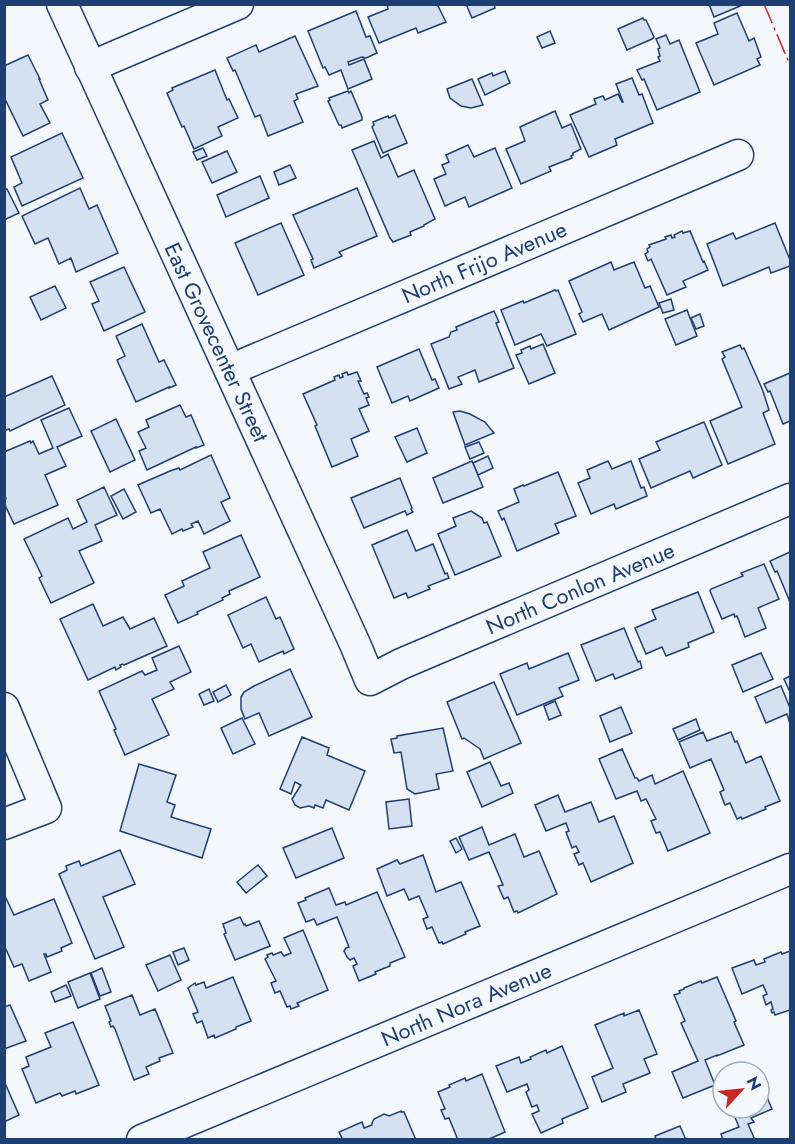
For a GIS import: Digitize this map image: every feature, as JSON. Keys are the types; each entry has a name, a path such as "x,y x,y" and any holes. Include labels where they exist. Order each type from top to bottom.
{"street":[{"name":"East Grovecenter Street","path":"62,4 370,680"},
{"path":"90,67 238,4"},
{"name":"North Frijo Avenue","path":"230,370 738,155"},
{"name":"North Conlon Avenue","path":"370,680 401,664 790,499"},
{"path":"4,708 46,808 4,825"},
{"name":"North Nora Avenue","path":"142,1140 790,869"}],"building":[{"path":"387,4 437,4 446,22 418,33 416,28 379,43 368,17 388,9"},
{"path":"466,4 494,4 495,8 472,18"},
{"path":"709,4 745,4 714,17"},
{"path":"356,11 366,37 370,36 377,53 348,62 349,65 364,59 372,79 348,89 341,70 329,75 325,67 323,68 308,31"},
{"path":"737,13 749,41 754,38 761,57 757,59 760,65 714,85 696,43 718,34 714,23"},
{"path":"643,18 654,37 627,50 618,29"},
{"path":"550,31 555,43 542,48 537,37"},
{"path":"666,35 670,44 679,40 700,92 657,110 644,79 642,80 637,70 660,61 658,49 660,48 656,39"},
{"path":"295,36 318,86 296,94 298,99 294,101 303,122 268,136 260,115 255,117 235,70 233,71 227,58 256,45 259,52"},
{"path":"28,55 48,100 40,104 50,123 23,136 4,97 4,66"},
{"path":"215,70 227,100 229,99 238,118 218,127 222,136 194,149 167,93 173,90 172,88"},
{"path":"505,71 510,83 485,95 478,79"},
{"path":"632,78 639,95 642,94 653,123 615,139 617,145 589,157 570,115 596,104 594,99 603,96 605,100 618,94 623,102 616,84"},
{"path":"472,79 483,105 471,108 461,106 450,98 447,89"},
{"path":"348,91 349,93 351,91 362,120 342,128 328,101 329,98"},
{"path":"555,111 562,128 571,124 581,149 573,153 572,158 549,167 551,171 521,184 506,149 525,141 520,127"},
{"path":"395,115 407,143 383,153 372,127 373,122"},
{"path":"62,133 83,178 22,206 14,187 22,183 11,157"},
{"path":"374,141 381,158 388,154 398,177 414,170 435,219 410,232 411,235 393,242 352,150"},
{"path":"468,145 474,157 495,148 512,188 469,207 465,197 445,206 434,179 446,174 442,165 449,162 446,155"},
{"path":"203,148 207,156 197,160 193,152"},
{"path":"227,151 237,172 212,183 202,162"},
{"path":"290,165 296,178 279,185 274,172"},
{"path":"260,176 269,198 226,217 217,195"},
{"path":"80,188 89,209 97,205 118,253 76,272 71,258 59,264 48,238 35,244 22,216"},
{"path":"357,188 377,236 339,252 342,256 314,268 311,260 313,259 293,215"},
{"path":"7,189 19,213 4,220 4,190"},
{"path":"281,223 304,275 258,295 235,243"},
{"path":"775,223 790,260 790,266 771,273 769,267 723,286 707,244 733,233 736,239"},
{"path":"682,231 683,233 690,231 708,270 683,281 686,287 667,295 651,259 648,261 645,254 648,252 649,245 671,235 672,238 675,237 674,235"},
{"path":"611,262 614,270 634,262 645,288 650,286 659,307 609,330 602,314 583,322 579,314 582,312 569,281"},
{"path":"124,267 145,312 104,331 92,304 99,301 90,282"},
{"path":"55,286 66,308 41,320 30,297"},
{"path":"558,290 576,334 547,346 541,334 515,345 501,310"},
{"path":"671,299 674,310 663,313 659,303"},
{"path":"687,310 697,336 676,345 665,319"},
{"path":"494,311 499,322 496,323 514,368 479,382 475,370 458,377 462,384 449,389 431,344 449,337 451,332 457,330 456,327"},
{"path":"700,314 704,326 696,329 691,318"},
{"path":"142,324 159,362 164,360 176,385 136,402 117,360 125,356 116,336"},
{"path":"543,344 555,373 529,384 516,355 530,346 531,349"},
{"path":"740,345 742,349 744,348 763,391 769,410 763,413 775,444 728,464 710,421 742,407 722,359 725,357 722,352"},
{"path":"419,349 432,380 435,379 439,388 410,401 408,396 392,403 377,367"},
{"path":"347,372 348,375 357,372 364,394 367,393 369,397 366,398 369,405 359,409 369,431 351,439 358,456 332,467 303,394 335,380 334,377 339,375 340,378 343,377 342,374"},
{"path":"790,373 790,421 783,424 770,391 768,392 764,384"},
{"path":"52,376 65,405 10,431 9,429 4,431 4,397"},
{"path":"180,405 186,417 191,415 204,445 147,470 139,451 146,448 138,432 149,427 146,420"},
{"path":"69,408 82,436 57,447 66,466 45,475 58,505 14,524 4,503 6,498 4,495 4,452 30,441 31,443 33,441 39,454 53,448 41,420"},
{"path":"460,411 485,422 494,433 465,445 453,412"},
{"path":"116,419 135,460 110,472 91,431"},
{"path":"704,422 722,465 693,478 690,471 651,488 639,459 660,450 656,442"},
{"path":"417,428 427,453 407,462 395,437"},
{"path":"479,442 484,453 470,459 465,447"},
{"path":"211,455 230,498 221,502 230,521 204,534 198,521 191,524 193,527 172,534 160,509 151,513 138,485 170,471 179,468 180,470"},
{"path":"488,456 493,468 478,475 473,463"},
{"path":"472,461 483,487 443,503 433,478"},
{"path":"608,461 612,469 631,461 641,488 644,487 647,496 616,509 614,504 591,514 578,483 590,478 587,470"},
{"path":"558,472 576,516 555,524 559,533 517,551 504,518 502,520 498,511 519,502 514,489"},
{"path":"400,478 413,512 407,515 405,511 364,528 351,498"},
{"path":"104,487 117,515 95,525 102,541 79,551 94,583 51,603 39,578 42,576 24,539 68,518 73,529 87,522 77,500"},
{"path":"124,489 136,512 123,519 111,496"},
{"path":"471,511 482,518 484,523 487,522 501,556 455,575 438,534 456,526 453,518"},
{"path":"407,530 416,551 433,544 445,574 447,573 449,578 428,586 430,589 408,598 406,593 394,598 372,545"},
{"path":"241,535 260,577 229,591 230,594 222,598 223,600 178,623 165,595 184,586 182,581 210,568 203,552"},
{"path":"790,552 790,602 777,571 775,572 770,561"},
{"path":"764,564 779,599 758,608 766,628 745,637 737,616 735,617 734,614 722,619 710,591 743,576 741,573"},
{"path":"698,592 714,632 688,643 689,647 666,656 662,647 646,654 635,628 656,619 652,610"},
{"path":"266,597 276,619 280,617 294,649 284,654 283,651 259,662 251,644 243,648 228,615"},
{"path":"93,604 103,626 123,617 130,629 154,618 167,646 120,665 121,667 116,670 115,667 88,680 60,619"},
{"path":"624,628 642,668 615,679 613,674 596,681 581,645"},
{"path":"179,646 191,672 170,682 174,689 152,699 169,735 125,755 99,691 142,671 145,675 157,670 152,658"},
{"path":"568,653 579,680 559,688 563,696 517,715 500,674 527,663 529,669"},
{"path":"761,653 773,679 743,692 732,665"},
{"path":"290,669 312,717 269,736 259,713 245,719 241,709 241,697 244,692 254,686"},
{"path":"790,676 790,690 789,690 784,679"},
{"path":"494,682 521,743 484,759 480,749 464,738 462,739 447,702"},
{"path":"226,685 231,695 218,702 213,692"},
{"path":"781,686 790,708 790,724 787,714 766,723 755,697"},
{"path":"209,689 214,701 204,705 199,694"},
{"path":"555,701 561,715 549,720 544,706"},
{"path":"621,707 632,733 610,742 600,716"},
{"path":"242,718 255,744 233,754 221,728"},
{"path":"696,719 700,730 678,740 673,729"},
{"path":"443,728 453,771 436,774 439,789 415,794 407,789 401,752 394,753 391,739"},
{"path":"703,732 707,741 731,732 746,763 761,756 780,801 765,807 766,809 737,819 730,803 725,805 720,792 724,790 711,759 690,768 679,742"},
{"path":"302,737 329,748 327,755 365,771 349,810 326,800 323,808 315,805 314,808 309,806 300,808 292,799 301,785 295,782 291,794 280,789"},
{"path":"622,749 635,778 639,781 652,775 655,784 683,771 710,833 668,851 660,832 656,833 651,821 656,819 646,799 641,801 637,791 616,799 599,759"},
{"path":"490,762 501,786 509,783 513,793 482,807 467,772"},
{"path":"139,764 176,775 167,802 175,805 171,817 211,829 202,858 120,831"},
{"path":"558,795 565,812 591,802 599,822 614,816 633,863 591,882 583,863 579,865 574,854 579,852 576,846 572,848 566,832 569,831 566,823 546,831 535,805"},
{"path":"409,799 412,826 389,829 386,802"},
{"path":"482,827 489,845 515,834 524,857 539,851 557,894 518,913 514,912 508,897 504,899 498,886 503,885 489,852 469,860 459,837"},
{"path":"332,828 344,858 296,878 283,848"},
{"path":"456,838 462,849 456,853 450,841"},
{"path":"120,850 135,884 103,897 124,947 95,959 59,874 67,870 66,866 79,861 81,866"},
{"path":"423,855 436,892 461,882 480,926 443,944 439,943 432,927 427,929 423,919 428,917 419,896 409,900 404,889 387,896 377,869 397,860 400,864"},
{"path":"258,865 267,876 246,893 237,882"},
{"path":"329,888 336,905 345,902 346,905 377,892 405,957 359,981 353,966 357,964 354,958 350,960 344,951 349,947 337,917 317,925 314,919 306,922 298,903"},
{"path":"4,894 14,915 54,899 72,943 61,948 62,951 47,957 44,954 51,972 29,981 22,964 14,967 4,945"},
{"path":"240,917 246,926 259,921 270,946 235,960 224,934 226,933 223,924"},
{"path":"303,930 328,990 297,1003 299,1006 291,1009 290,1006 287,1007 280,991 275,993 271,983 276,981 265,959 272,953 273,955 281,952 284,956 291,953 284,938"},
{"path":"184,948 189,960 178,965 173,952"},
{"path":"790,951 790,1010 775,1015 771,1010 773,1009 771,1002 766,1005 763,996 767,994 763,985 742,994 732,968 754,960 756,965 781,952 782,954"},
{"path":"170,955 181,980 158,991 146,965"},
{"path":"102,968 111,992 100,996 91,973"},
{"path":"90,973 100,999 78,1008 68,982"},
{"path":"233,977 251,1021 215,1038 214,1035 208,1038 202,1021 197,1023 193,1014 198,1012 188,988 195,983 196,985 204,982 206,988"},
{"path":"717,977 744,1045 705,1060 711,1075 711,1087 683,1098 672,1072 698,1061 681,1023 685,1021 674,995 680,993 679,991 684,988 701,981 702,983"},
{"path":"66,985 71,996 55,1002 51,992"},
{"path":"132,995 140,1015 155,1009 173,1053 159,1058 160,1061 146,1067 149,1074 134,1080 115,1029 109,1022 111,1021 105,1006"},
{"path":"10,1005 26,1041 4,1049 4,1007"},
{"path":"639,1010 657,1054 644,1059 650,1073 623,1084 626,1092 602,1102 592,1077 613,1068 595,1025 624,1013 624,1016"},
{"path":"73,1022 99,1085 76,1094 75,1091 62,1096 60,1093 36,1103 22,1069 29,1066 26,1057 51,1047 45,1033"},
{"path":"562,1046 588,1108 562,1119 563,1123 541,1133 532,1114 539,1111 537,1105 532,1107 526,1092 529,1090 527,1084 507,1092 496,1066 519,1057 521,1063 546,1050 547,1053"},
{"path":"482,1074 505,1132 487,1140 458,1140 449,1118 445,1119 441,1110 445,1109 438,1092 465,1078 466,1081"},
{"path":"4,1081 19,1115 4,1122"},
{"path":"404,1112 416,1140 343,1140 339,1132 362,1122 364,1128 372,1125 374,1119 384,1114 389,1116"},
{"path":"736,1120 752,1120 754,1122 748,1124 755,1140 723,1140 721,1134 739,1127"},
{"path":"680,1126 686,1140 656,1140 655,1136"}],"power":[{"path":"764,4 790,65"}]}
